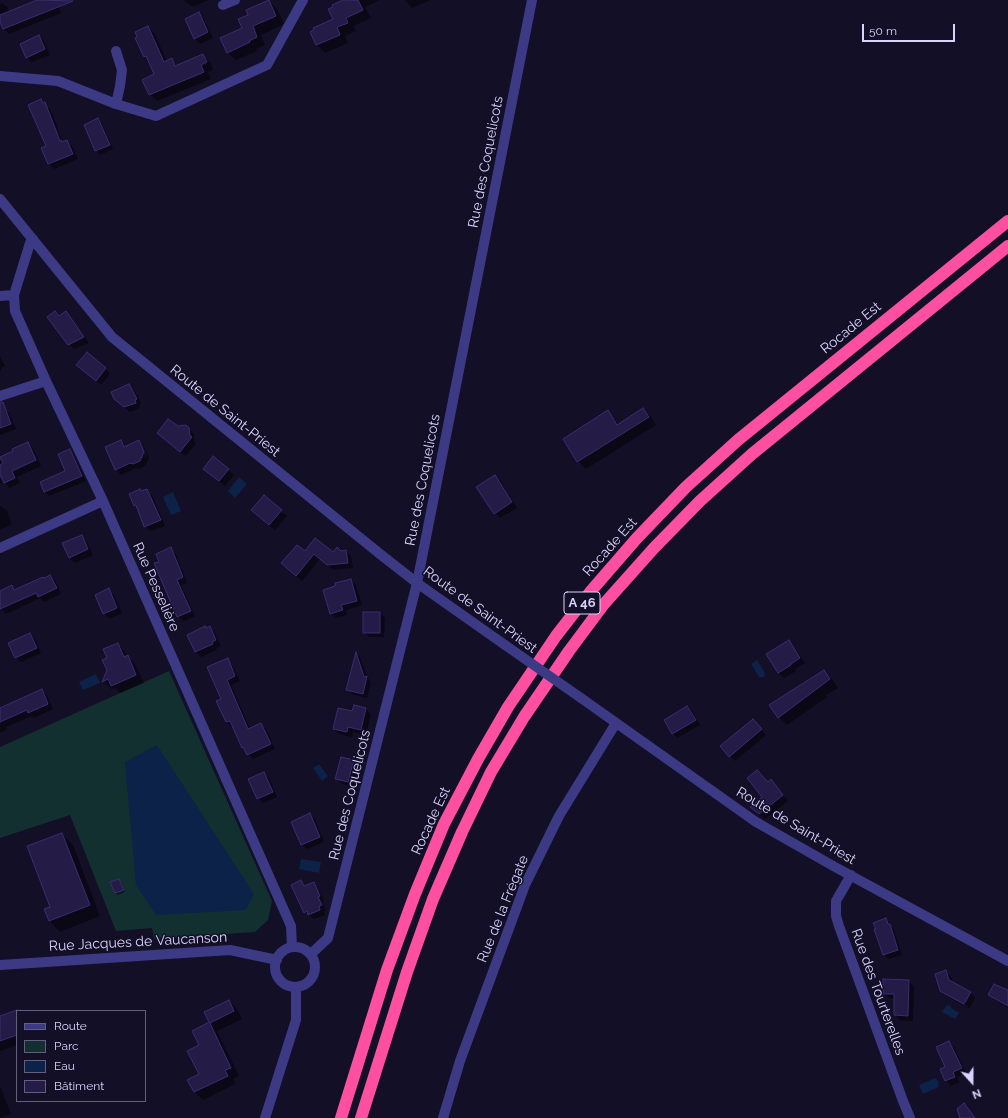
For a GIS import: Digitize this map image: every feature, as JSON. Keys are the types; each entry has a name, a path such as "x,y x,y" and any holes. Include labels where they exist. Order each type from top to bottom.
{"highway":[{"name":"Rocade Est","path":"341,1118 387,970 414,894 444,824 478,759 508,708 556,636 591,591 637,538 738,440 1008,221"},
{"name":"A 46","path":"361,1118 433,899 462,832 491,772 524,717 569,651 604,604 654,548 700,502 752,454 1008,246"}],"street":[{"path":"223,5 235,0"},
{"path":"0,76 58,81 116,104 156,116 267,65 302,0"},
{"name":"Rue des Coquelicots","path":"311,954 328,938 417,583 532,0"},
{"path":"116,51 122,70 116,104"},
{"name":"Route de Saint-Priest","path":"0,199 112,338 417,583 756,822 1008,961"},
{"name":"Rue Pesselière","path":"33,239 30,243 14,295 15,311 46,381 103,501 291,926 292,947"},
{"path":"0,296 14,295"},
{"path":"0,396 46,381"},
{"path":"0,548 103,501"},
{"name":"Rue de la Frégate","path":"442,1118 460,1061 525,885 559,816 616,723"},
{"name":"Rue des Tourterelles","path":"851,875 836,901 838,921 842,937 910,1118"},
{"path":"292,947 299,947 311,954 316,966 315,972 308,983 296,987 289,986 279,979 276,973 277,960 283,952 292,947"},
{"name":"Rue Jacques de Vaucanson","path":"0,965 230,950 277,960"},
{"path":"265,1118 296,1020 296,987"}],"green space":[{"path":"169,671 272,901 268,920 255,932 154,939 152,928 116,931 70,815 0,838 0,747"}],"water":[{"path":"239,477 247,484 235,498 228,491"},
{"path":"173,492 181,511 171,515 163,497"},
{"path":"757,660 765,673 764,677 759,677 751,664"},
{"path":"96,674 100,683 83,690 79,682"},
{"path":"157,745 254,894 246,910 156,915 136,885 125,762"},
{"path":"319,764 328,776 322,781 313,768"},
{"path":"301,859 321,862 319,873 299,869"},
{"path":"948,1005 959,1013 955,1019 942,1012"},
{"path":"935,1078 939,1082 939,1087 923,1094 919,1085"}],"building":[{"path":"37,0 73,1 3,29 0,22 0,15"},
{"path":"269,0 276,16 253,26 257,37 227,53 220,38 242,28 238,19 248,15 246,10"},
{"path":"343,0 358,0 363,10 346,18 348,23 337,27 340,35 316,45 310,32 314,30 313,28 333,19 328,9 333,7 332,5"},
{"path":"199,12 208,32 194,39 185,19"},
{"path":"148,26 164,62 172,58 175,66 203,54 207,62 201,65 204,72 149,95 142,80 154,74 146,56 144,57 135,38 137,37 135,32"},
{"path":"39,35 45,49 26,58 20,44"},
{"path":"41,99 43,103 45,102 60,141 61,140 62,142 67,140 73,154 48,164 41,148 46,146 28,105"},
{"path":"98,118 110,145 95,151 84,125"},
{"path":"55,311 59,316 66,311 84,337 68,345 47,317"},
{"path":"87,352 106,368 96,381 76,365"},
{"path":"129,384 137,399 135,400 136,403 124,407 114,399 111,392"},
{"path":"0,402 3,402 11,424 0,428"},
{"path":"643,408 649,417 577,462 563,439 608,410 617,425"},
{"path":"168,419 178,426 186,425 189,428 190,436 192,437 180,452 157,433"},
{"path":"121,440 124,447 139,440 144,452 140,461 133,464 130,463 115,470 105,447"},
{"path":"28,442 36,460 12,471 15,478 4,483 0,475 0,465 3,463 0,457 13,451 12,449"},
{"path":"70,449 82,476 44,492 40,482 65,471 58,454"},
{"path":"213,456 229,469 219,481 203,469"},
{"path":"495,475 512,502 494,514 476,487"},
{"path":"140,489 141,491 147,489 161,520 144,527 136,505 134,506 129,494"},
{"path":"264,495 282,510 269,525 251,510"},
{"path":"82,535 88,549 69,558 62,543"},
{"path":"315,538 333,552 337,547 341,551 346,550 348,563 327,565 314,554 296,576 281,563 297,545 305,551"},
{"path":"171,547 183,577 177,580 191,611 177,617 154,563 159,562 156,554"},
{"path":"50,575 57,588 38,597 36,593 0,609 0,591 12,585 14,590"},
{"path":"351,579 357,601 341,605 343,610 330,614 323,590 335,586 335,583"},
{"path":"109,588 117,608 103,614 95,595"},
{"path":"363,612 380,612 380,633 363,633"},
{"path":"205,626 206,628 210,626 216,640 212,642 213,644 195,652 187,635"},
{"path":"30,633 37,648 15,658 8,643"},
{"path":"789,640 800,658 778,673 766,654"},
{"path":"118,643 124,657 128,655 136,675 111,686 108,679 102,682 107,670 102,660 107,658 103,649"},
{"path":"356,652 364,677 367,676 363,694 346,690"},
{"path":"228,658 235,676 227,680 248,729 261,723 271,744 247,755 243,747 242,748 230,721 226,722 216,701 221,699 207,667"},
{"path":"824,670 830,679 778,718 769,705"},
{"path":"42,689 48,704 28,713 27,710 0,722 0,708"},
{"path":"354,705 366,708 361,730 348,727 347,732 333,729 338,708 352,711"},
{"path":"687,706 696,720 672,734 664,720"},
{"path":"753,719 762,729 729,757 720,746"},
{"path":"341,757 354,760 348,782 335,779"},
{"path":"757,770 768,782 771,779 783,795 759,814 750,807 762,797 747,778"},
{"path":"264,772 273,792 257,799 248,779"},
{"path":"310,813 320,837 301,845 291,822"},
{"path":"62,833 90,905 49,921 44,909 50,907 27,846"},
{"path":"119,879 124,890 115,893 110,882"},
{"path":"301,880 304,886 314,882 322,905 319,906 320,910 308,915 307,911 304,913 291,885"},
{"path":"886,918 888,924 890,924 898,950 883,955 873,923"},
{"path":"946,970 949,980 971,992 964,1004 940,991 935,974"},
{"path":"883,979 909,980 908,1016 894,1015 894,994 883,994"},
{"path":"994,984 1008,990 1008,1006 988,995"},
{"path":"229,1000 234,1011 210,1023 231,1068 225,1070 228,1076 194,1092 187,1080 199,1074 187,1051 199,1045 192,1031 209,1022 204,1012"},
{"path":"16,1010 16,1035 0,1041 0,1016"},
{"path":"949,1041 962,1068 953,1072 955,1077 945,1081 940,1069 945,1067 936,1047"},
{"path":"964,1103 975,1118 960,1118 957,1109"}]}
